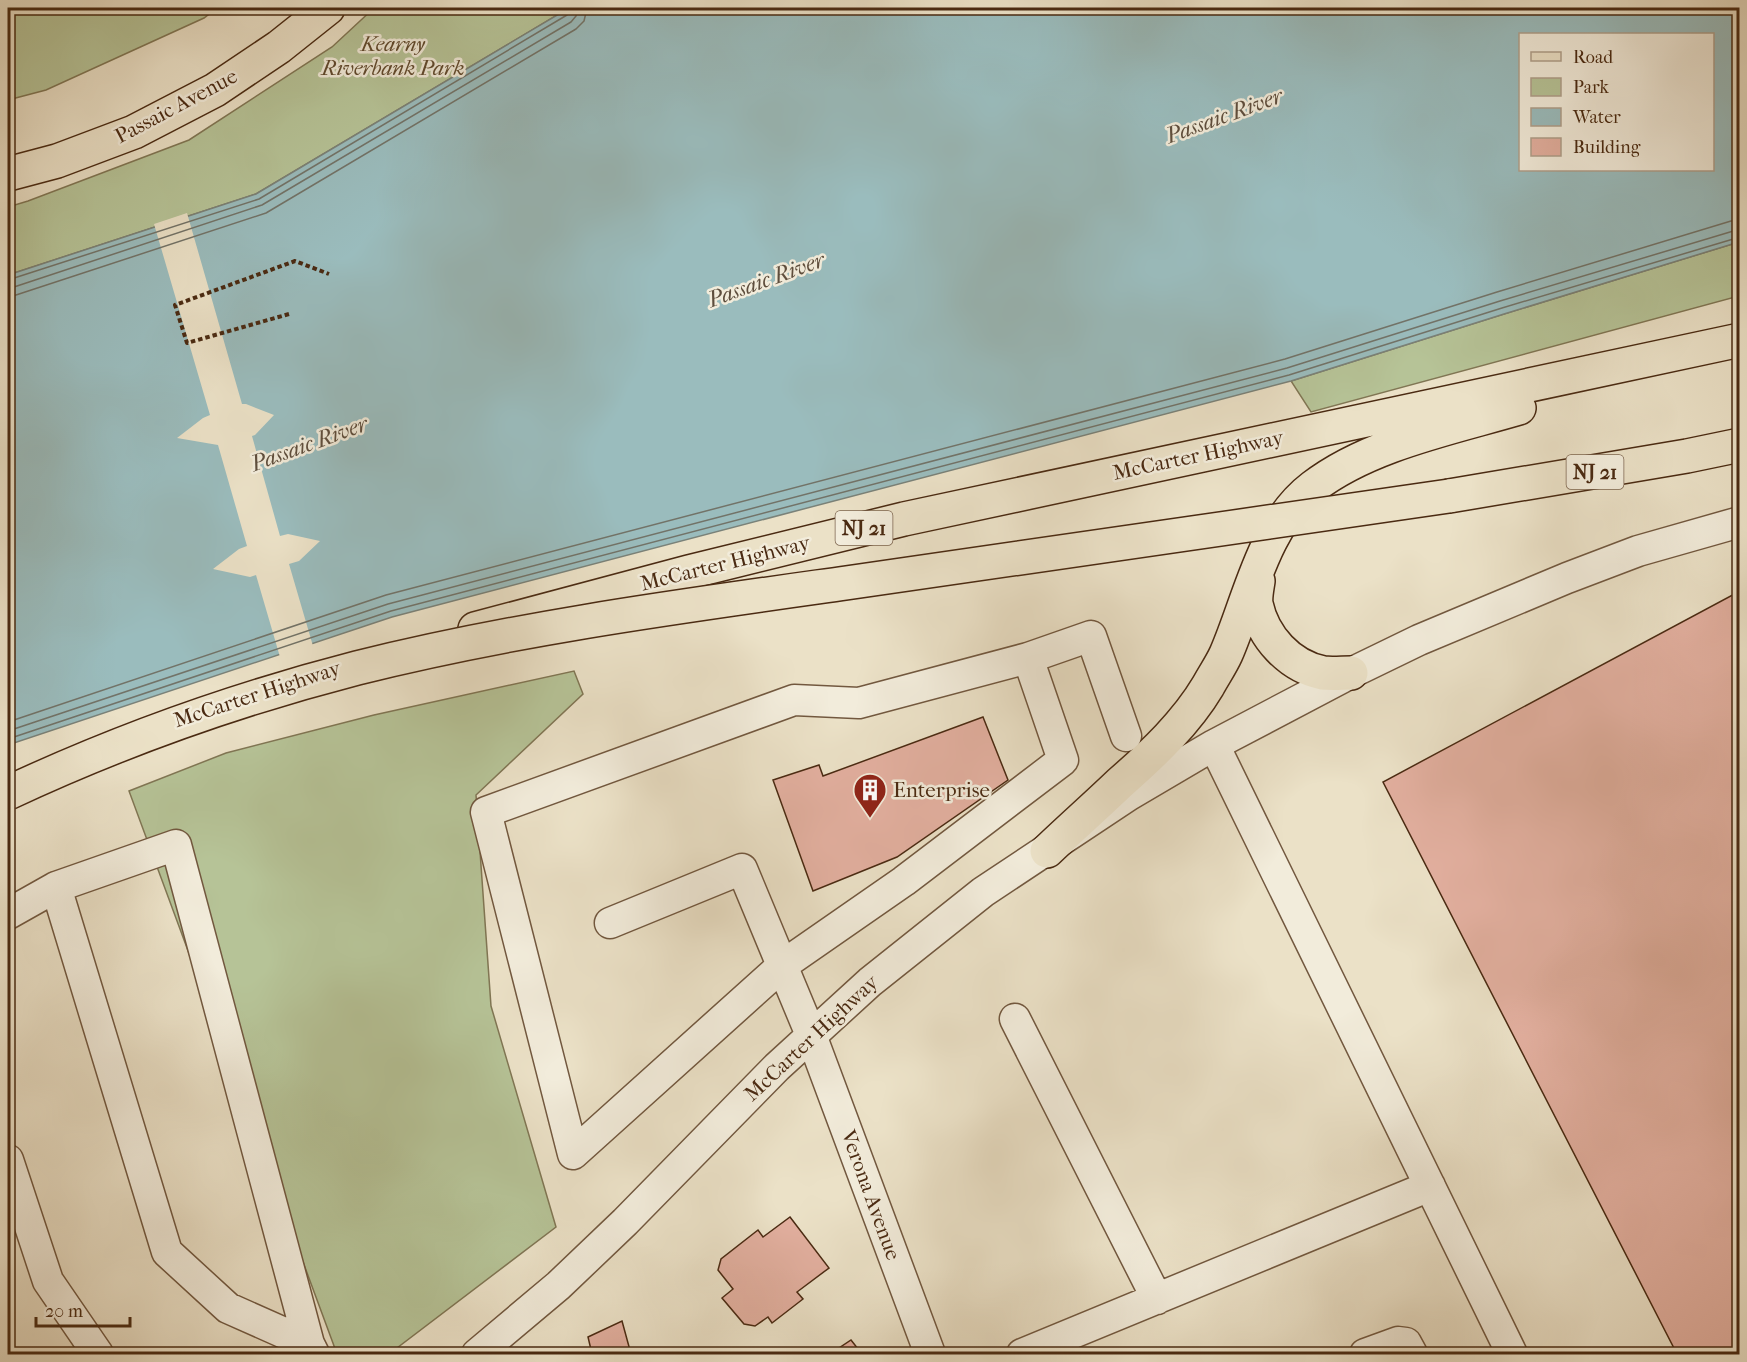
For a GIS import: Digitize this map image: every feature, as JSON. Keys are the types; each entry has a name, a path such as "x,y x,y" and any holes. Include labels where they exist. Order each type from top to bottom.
{"main road":[{"name":"Passaic Avenue","path":"8,174 57,160 135,132 215,90 279,46 328,8"},
{"path":"1047,850 1153,753 1183,720 1207,688 1225,655 1269,542 1287,513 1311,488 1340,468 1369,454 1405,441 1740,341"},
{"name":"McCarter Highway","path":"8,784 189,714 275,686 509,619 699,569 1017,494 1740,341"},
{"name":"NJ 21","path":"8,793 106,750 193,718 345,672 519,633 680,607 1449,495 1688,456 1740,445"},
{"path":"1269,542 1258,576 1256,602 1263,627 1279,650 1301,665 1324,673 1351,673"}],"street":[{"name":"McCarter Highway","path":"477,1354 559,1285 626,1222 753,1091 870,982 974,899 1129,795 1214,745 1419,640 1638,551 1740,522"},
{"path":"1028,658 1063,760 904,881 783,965 573,1154 486,812 794,700 859,703 1028,658 1091,636 1126,736"},
{"path":"1214,745 1512,1354"},
{"path":"8,915 56,887 176,845 312,1349"},
{"name":"Verona Avenue","path":"610,923 742,869 811,1035 930,1354"},
{"path":"56,887 167,1252 228,1308 312,1349"},
{"path":"1015,1019 1157,1299"},
{"path":"8,1160 48,1281 98,1354"},
{"path":"1022,1354 1430,1186"},
{"path":"1365,1354 1398,1342 1406,1343 1412,1354"}],"path":[{"path":"289,314 187,343 175,305 296,261 329,274"}],"green space":[{"path":"8,8 217,8 204,18 46,90 8,100"},
{"name":"Kearny Riverbank Park","path":"374,8 569,8 256,194 8,275 8,207 189,140 332,47"},
{"path":"1739,242 1739,296 1311,412 1291,381 1504,314"},
{"path":"574,671 583,694 476,795 491,1006 556,1227 389,1354 337,1354 129,791 226,753 374,715"}],"water":[{"name":"Passaic River","path":"569,8 1739,8 1739,242 1291,381 392,617 8,745 8,275 256,194"}],"pier":[{"path":"187,213 242,404 274,415 252,436 280,536 288,534 320,541 299,561 289,564 313,646 280,657 256,575 250,577 213,569 239,549 247,546 218,445 177,438 210,415 154,224"}],"building":[{"path":"1740,591 1740,1354 1677,1354 1383,782"},
{"name":"Enterprise","path":"983,717 1008,780 897,857 813,891 773,780 819,765 823,776"},
{"path":"790,1217 829,1268 797,1292 803,1299 772,1323 768,1317 755,1326 744,1324 722,1298 733,1289 718,1270 721,1259 758,1230 763,1237"},
{"path":"622,1321 631,1354 592,1354 588,1337"},
{"path":"851,1340 862,1354 830,1354"}],"place":[{"name":"Enterprise","path":"870,819"}]}
